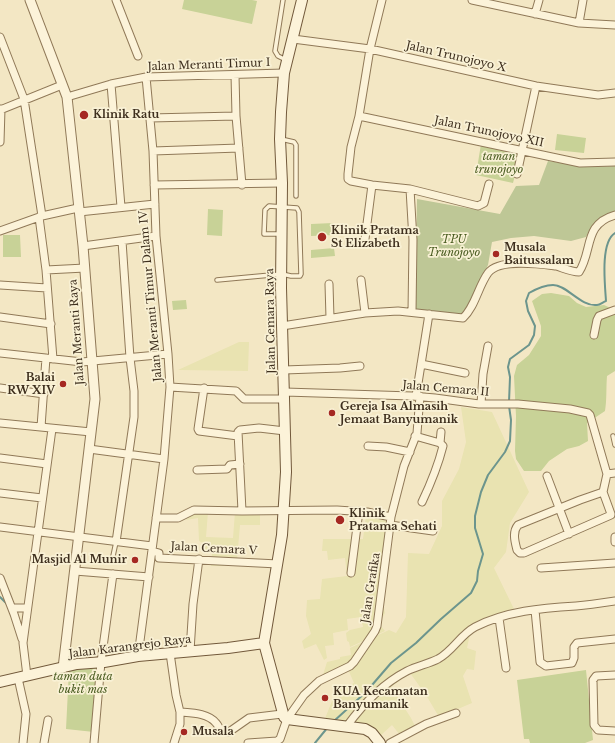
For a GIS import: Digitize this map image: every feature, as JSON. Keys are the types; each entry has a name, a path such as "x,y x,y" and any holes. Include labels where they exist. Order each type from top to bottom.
{"main road":[{"name":"Jalan Cemara Raya","path":"264,643 282,535 286,472 282,326 282,184 280,139 284,73 302,0"},
{"path":"264,643 285,717 369,730 380,743"},
{"name":"Jalan Karangrejo Raya","path":"0,682 77,664 264,643"}],"street":[{"name":"Jalan Meranti Raya","path":"30,0 67,98 83,246 92,362 94,403 92,432 63,668"},
{"path":"116,0 138,56"},
{"path":"382,0 370,48 351,147 348,179 351,181 372,185 410,189 478,206 484,203 489,184"},
{"path":"472,0 579,23 615,26"},
{"path":"535,14 539,0"},
{"path":"579,23 584,0"},
{"path":"0,37 24,99 48,288 50,358 44,394 41,427"},
{"name":"Jalan Trunojoyo X","path":"293,39 370,48 536,86 598,95 615,94"},
{"name":"Jalan Meranti Timur I","path":"67,98 111,84 146,77 284,73"},
{"path":"234,75 242,185"},
{"name":"Jalan Meranti Timur Dalam IV","path":"138,656 164,459 170,387 156,236 153,151 146,77"},
{"path":"111,84 122,207"},
{"path":"0,142 0,110 24,99 62,85"},
{"path":"517,174 536,86"},
{"path":"150,118 236,116"},
{"name":"Jalan Trunojoyo XII","path":"358,116 580,163 615,162"},
{"path":"153,151 240,148"},
{"path":"154,185 282,184"},
{"path":"365,239 372,185"},
{"path":"410,189 413,240 412,312"},
{"path":"0,230 40,217 79,210 155,204"},
{"path":"282,326 365,313 398,311 461,319 468,313 489,271 497,266 517,263 555,266 579,272 591,236 597,226 608,217 615,215"},
{"path":"83,246 156,236"},
{"path":"116,542 134,417 134,391 130,358 122,241"},
{"path":"46,270 85,268"},
{"path":"361,280 365,313"},
{"path":"329,284 330,318"},
{"path":"0,285 48,288"},
{"path":"594,335 599,316 615,310"},
{"name":"Jalan Grafika","path":"248,743 277,741 281,736 285,717 304,695 319,681 346,668 354,662 375,631 391,517 404,466 416,436 421,364 429,314"},
{"path":"0,317 50,324"},
{"path":"481,404 482,374 488,346"},
{"path":"0,353 92,362 168,354"},
{"path":"421,364 464,373"},
{"path":"284,370 360,366"},
{"name":"Jalan Cemara II","path":"170,387 236,391 244,399 285,396 418,396 481,404 510,404 555,408 588,413 590,415 607,474"},
{"path":"0,388 44,394"},
{"path":"204,388 198,429 199,431 238,436"},
{"path":"0,423 92,432"},
{"path":"242,511 238,433 240,430 259,428 285,431"},
{"path":"23,743 26,714 22,677 23,644 52,429"},
{"path":"422,502 433,479 438,464 443,446 440,443 442,432"},
{"path":"416,436 440,443"},
{"path":"368,446 386,447 410,452"},
{"path":"89,448 164,459"},
{"path":"0,458 47,464"},
{"path":"197,470 227,469 230,465 240,464"},
{"path":"603,492 559,508 516,527 514,534 517,550 520,553 524,553 611,515 603,492 607,474 615,473"},
{"path":"547,476 569,534"},
{"path":"0,493 42,498"},
{"path":"156,518 178,518 194,510 337,510 359,511 391,517"},
{"path":"351,573 359,511"},
{"path":"390,525 433,531"},
{"path":"0,527 116,542 152,549"},
{"path":"615,537 615,542"},
{"name":"Jalan Cemara V","path":"152,549 159,553 159,558 278,564"},
{"path":"190,651 193,604 199,559"},
{"path":"541,568 615,563"},
{"path":"75,571 149,577"},
{"path":"94,743 101,662 113,574"},
{"path":"0,578 12,608 23,644"},
{"path":"341,725 389,682 409,670 439,659 448,653 467,632 481,625 499,618 535,610 615,601"},
{"path":"12,608 27,608"},
{"path":"535,610 540,662 546,666 570,664 573,661 574,647 577,643 615,639"},
{"path":"499,618 506,668"},
{"path":"170,653 180,712 180,724 174,743"},
{"path":"615,675 596,676 593,680 594,725 598,730 615,731"},
{"path":"180,712 195,713 211,718 221,731 229,732 249,718 285,717"},
{"path":"390,743 426,724 456,713"},
{"path":"44,743 48,720"}],"lane":[{"path":"283,0 275,50 278,56 287,60"},
{"path":"280,139 294,142 296,145 296,196"},
{"path":"217,280 282,274 297,277 301,274 298,209 267,207 265,210 263,231 266,235 282,234"},
{"path":"613,436 615,446"},
{"path":"113,556 116,542"}],"shaded area":[{"path":"239,342 249,342 248,371 178,370"},
{"path":"461,407 492,412 529,492 510,523 506,552 494,568 514,609 472,625 467,648 476,651 474,670 467,669 463,676 472,703 439,717 426,695 410,673 391,687 416,728 400,735 392,725 379,737 324,721 336,691 354,683 347,667 322,678 327,662 351,655 350,648 389,630 396,633 406,617 408,553 429,554 442,526 442,501 459,469 466,442"},
{"path":"193,512 208,512 206,537 233,538 235,512 260,512 260,525 240,525 237,560 226,559 224,566 211,566 212,551 203,551 203,543 199,541 198,518 186,520"},
{"path":"366,516 387,521 380,591 385,613 379,624 385,631 350,647 349,642 347,641 346,633 350,630 363,627 361,617 347,619 348,630 333,633 334,645 325,646 327,658 324,660 316,644 304,649 302,641 311,634 306,616 307,600 320,599 322,579 347,576 345,558 328,560 327,551 322,551 323,539 363,539"}],"green space":[{"path":"184,0 257,1 252,24 182,9"},
{"path":"557,134 586,138 584,153 555,150"},
{"name":"taman trunojoyo","path":"481,144 521,152 513,183 476,175"},
{"name":"TPU Trunojoyo","path":"548,161 587,167 615,166 615,213 605,216 598,221 591,228 586,237 571,241 534,236 511,238 492,242 488,265 466,311 461,315 415,310 417,199 500,214 516,186 539,185"},
{"path":"208,209 223,210 222,236 207,235"},
{"path":"333,223 334,235 311,236 311,224"},
{"path":"3,235 20,235 21,257 3,257"},
{"path":"334,248 335,256 311,258 311,250"},
{"path":"551,293 569,296 577,303 586,307 604,305 615,310 615,371 607,376 605,411 587,423 588,441 579,446 567,449 549,461 541,471 524,471 516,459 515,451 516,416 514,376 517,365 529,355 541,336 541,326 532,301 542,294"},
{"path":"186,300 187,309 173,310 172,301"},
{"name":"taman duta bukit mas","path":"100,665 94,732 66,729 69,670"},
{"path":"586,670 593,740 585,743 530,743 529,739 524,739 517,680"}],"waterway":[{"path":"509,402 510,377 508,367 510,359 529,345 534,335 535,326 528,311 526,301 529,293 543,286 553,285 564,288 580,300 591,305 598,305 606,301 604,275 605,254 610,238 615,233"},
{"path":"334,721 366,692 391,663 416,643 471,593 477,581 483,554 475,528 475,516 481,492 488,475 505,452 510,441 511,420 509,406"},
{"path":"0,597 7,604"},
{"path":"315,743 328,727"}],"place":[{"name":"Klinik Ratu","path":"84,115"},
{"name":"Klinik Pratama St Elizabeth","path":"322,237"},
{"name":"Musala Baitussalam","path":"496,254"},
{"name":"Balai RW XIV","path":"63,384"},
{"name":"Gereja Isa Almasih Jemaat Banyumanik","path":"332,413"},
{"name":"Klinik Pratama Sehati","path":"340,520"},
{"name":"Masjid Al Munir","path":"135,560"},
{"name":"KUA Kecamatan Banyumanik","path":"325,698"},
{"name":"Musala","path":"184,732"}]}
